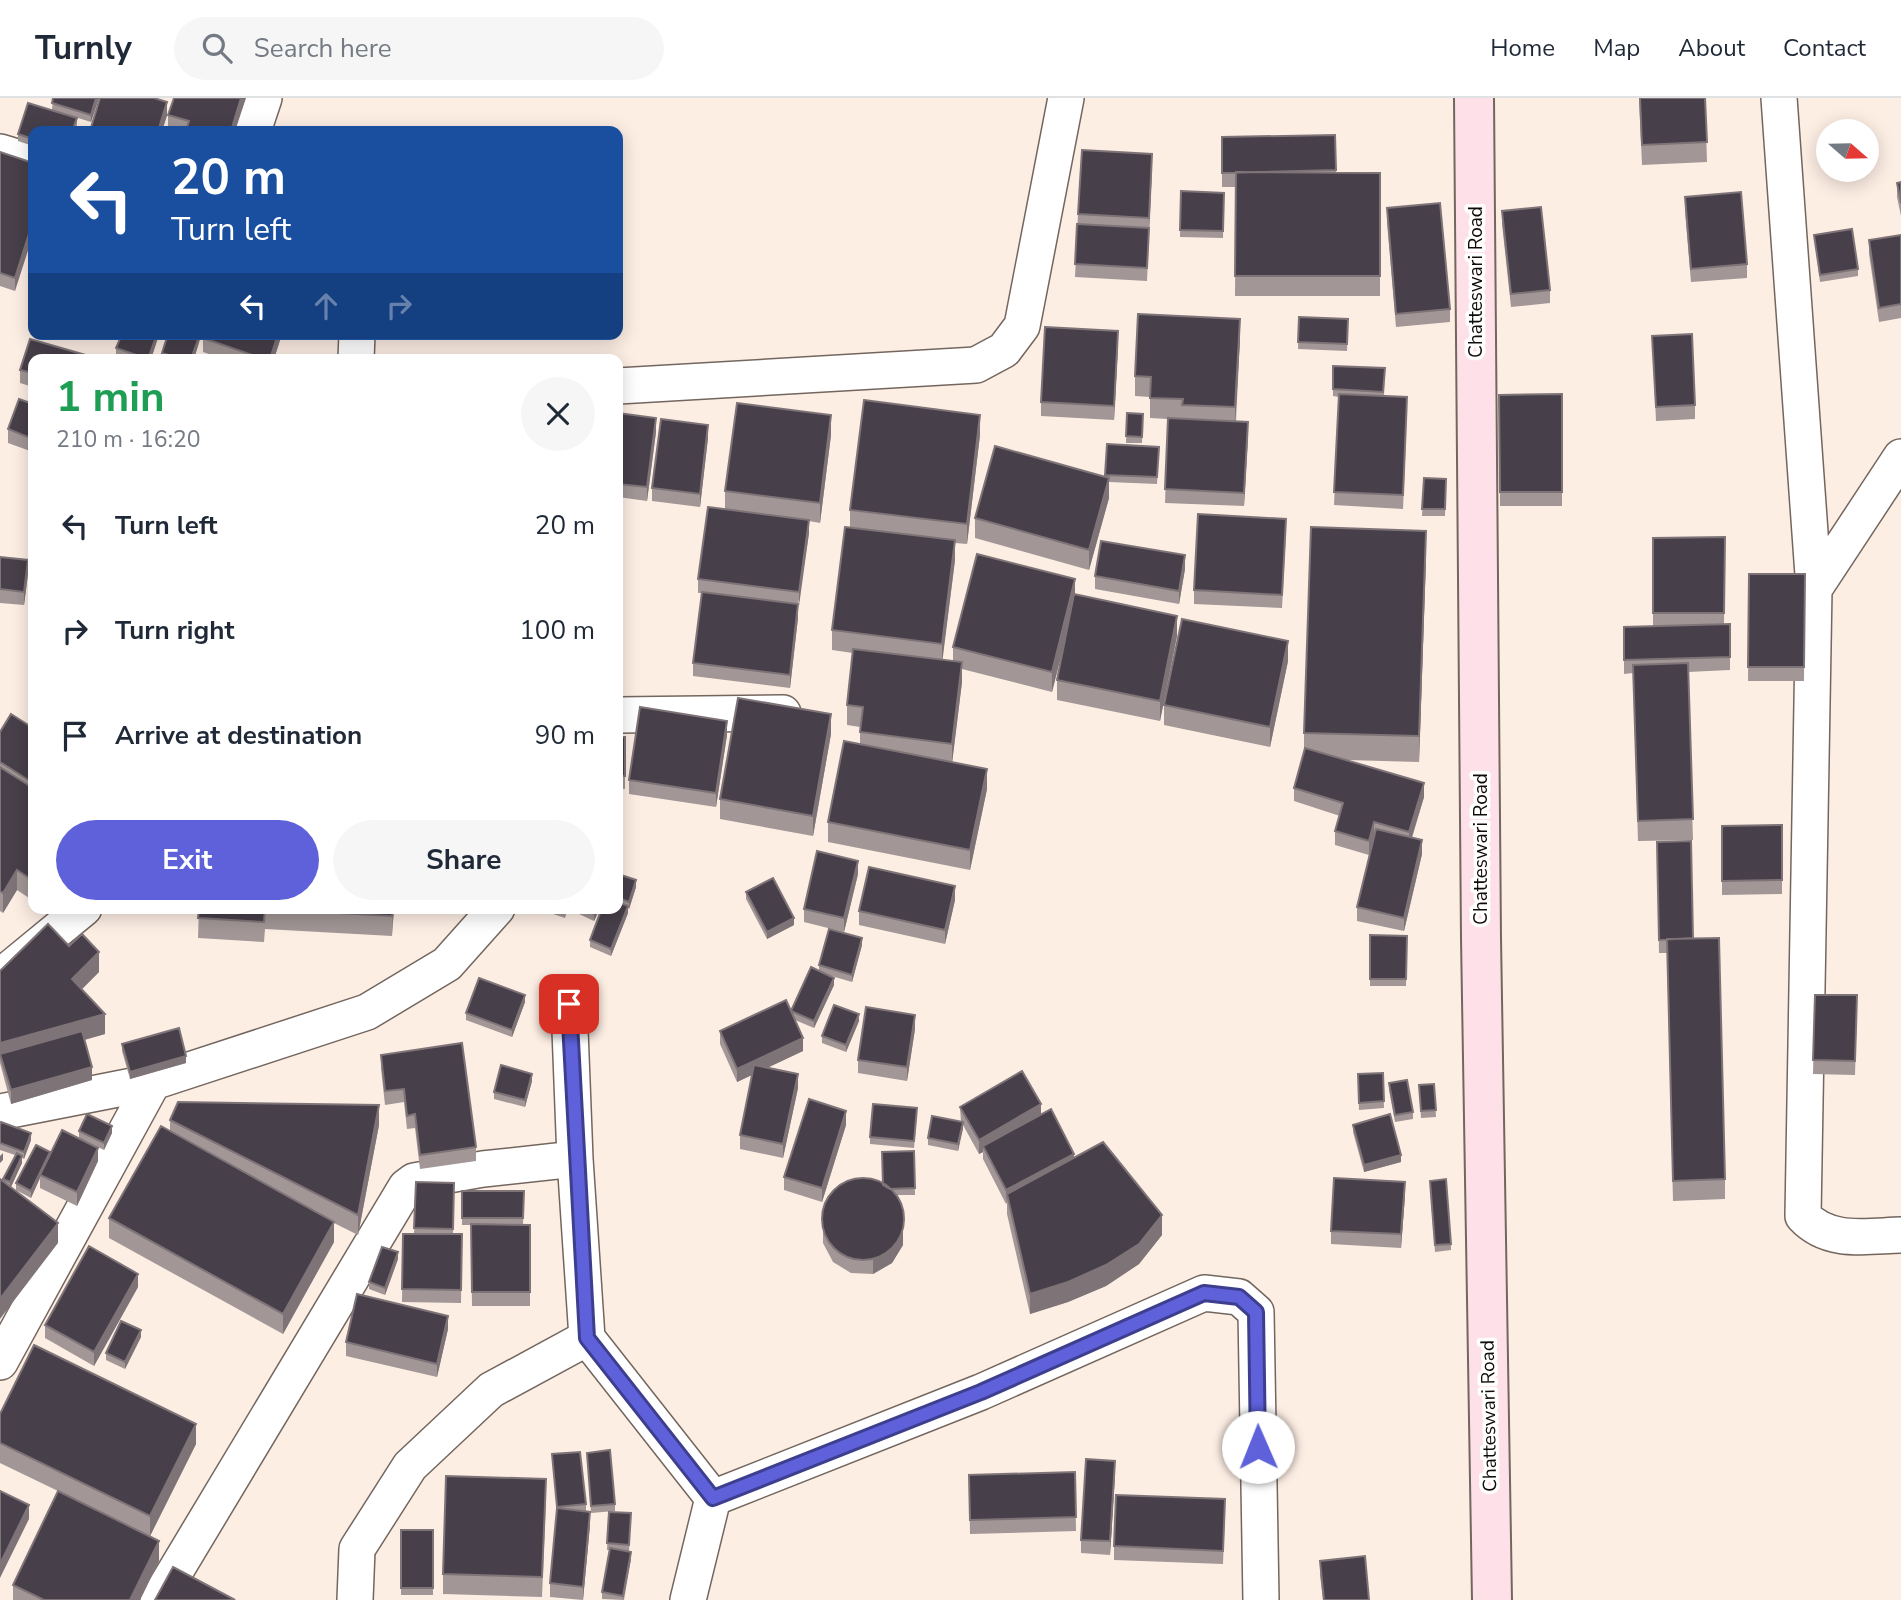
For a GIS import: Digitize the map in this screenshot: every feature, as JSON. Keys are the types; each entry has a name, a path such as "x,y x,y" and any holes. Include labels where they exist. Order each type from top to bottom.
{"main road":[{"name":"Chatteswari Road","path":"1474,98 1481,938 1492,1600"}],"street":[{"path":"255,126 264,98"},
{"path":"623,386 976,365 1003,350 1022,327 1066,98"},
{"path":"1779,98 1814,589 1803,1216 1816,1230 1840,1237 1901,1235"},
{"path":"0,152 28,160"},
{"path":"1814,589 1901,457"},
{"path":"623,715 783,713"},
{"path":"0,977 77,914"},
{"path":"0,1112 153,1082 367,1012 447,964 492,914"},
{"path":"569,1004 575,1159 587,1338 713,1498"},
{"path":"0,1362 153,1082"},
{"path":"158,1600 407,1187 414,1181 483,1169 575,1159"},
{"path":"713,1498 981,1392 1204,1293 1239,1297 1256,1312 1261,1600"},
{"path":"355,1600 357,1549 410,1466 491,1390 587,1338"},
{"path":"688,1600 713,1498"}],"building":[{"path":"53,98 96,98 91,115 52,103"},
{"path":"100,98 154,98 167,102 160,126 92,126"},
{"path":"174,98 241,98 233,126 188,126 189,121 168,115"},
{"path":"1640,98 1705,98 1707,142 1642,145"},
{"path":"28,103 77,118 74,126 28,126 28,137 18,134"},
{"path":"1335,135 1336,170 1222,173 1222,137"},
{"path":"1082,150 1152,154 1149,218 1078,214"},
{"path":"0,152 28,161 28,237 15,278 0,273"},
{"path":"1236,172 1380,173 1380,276 1235,276"},
{"path":"1901,182 1901,203 1897,183"},
{"path":"1181,191 1224,193 1223,231 1180,230"},
{"path":"1741,192 1747,264 1691,269 1685,197"},
{"path":"1440,203 1450,309 1396,314 1387,208"},
{"path":"1541,207 1550,290 1511,294 1502,211"},
{"path":"1077,224 1149,228 1147,268 1075,264"},
{"path":"1852,229 1858,269 1820,275 1814,235"},
{"path":"1901,235 1901,304 1879,308 1869,240"},
{"path":"1138,314 1240,319 1235,407 1182,405 1183,399 1150,398 1151,377 1135,376"},
{"path":"1299,317 1348,319 1347,344 1298,342"},
{"path":"1045,327 1118,331 1114,406 1041,402"},
{"path":"1692,334 1695,405 1656,407 1652,336"},
{"path":"30,340 82,354 28,354 28,372 20,370"},
{"path":"119,340 155,340 150,354 133,354 116,348"},
{"path":"166,340 198,340 193,354 162,353"},
{"path":"209,340 276,340 272,354 249,354"},
{"path":"1333,366 1385,368 1383,392 1333,389"},
{"path":"1339,394 1407,397 1403,495 1334,492"},
{"path":"1562,394 1562,492 1500,492 1499,395"},
{"path":"19,399 28,402 28,437 8,429"},
{"path":"864,400 980,415 967,524 850,510"},
{"path":"737,403 831,415 820,503 725,491"},
{"path":"1127,413 1143,414 1142,437 1126,436"},
{"path":"623,414 656,418 647,487 623,485"},
{"path":"1168,418 1248,422 1244,493 1165,489"},
{"path":"661,419 708,425 700,494 652,488"},
{"path":"1107,444 1159,447 1157,477 1105,475"},
{"path":"995,446 1109,478 1089,550 975,518"},
{"path":"1424,478 1446,479 1445,509 1422,509"},
{"path":"708,507 809,520 799,592 698,579"},
{"path":"1198,514 1286,519 1282,595 1194,590"},
{"path":"845,527 955,540 942,644 832,630"},
{"path":"1311,527 1426,531 1419,736 1304,733"},
{"path":"1725,537 1724,613 1653,613 1653,538"},
{"path":"1101,541 1185,555 1179,591 1095,576"},
{"path":"977,554 1075,579 1052,672 953,647"},
{"path":"0,557 28,560 24,592 0,589"},
{"path":"1749,574 1805,574 1804,667 1748,667"},
{"path":"702,592 798,604 790,675 693,663"},
{"path":"1074,594 1177,616 1160,701 1057,680"},
{"path":"1182,619 1288,641 1270,727 1164,705"},
{"path":"1730,624 1730,657 1624,660 1624,627"},
{"path":"853,649 962,662 952,744 860,732 863,707 847,705"},
{"path":"1688,663 1693,819 1638,821 1633,665"},
{"path":"738,698 831,714 813,816 720,799"},
{"path":"640,707 727,721 716,793 629,780"},
{"path":"11,714 28,725 28,780 0,762 0,732"},
{"path":"623,737 625,737 623,776"},
{"path":"844,741 987,769 970,850 828,822"},
{"path":"1305,748 1424,783 1409,832 1374,822 1369,841 1335,831 1343,803 1294,788"},
{"path":"0,767 28,785 28,877 17,870 3,893 0,891"},
{"path":"1782,825 1782,880 1722,881 1722,826"},
{"path":"1376,829 1422,840 1404,918 1357,907"},
{"path":"1691,841 1693,938 1659,940 1657,842"},
{"path":"817,851 858,861 844,918 804,909"},
{"path":"869,867 955,886 945,930 859,911"},
{"path":"623,876 636,880 629,902 623,900"},
{"path":"773,878 794,918 767,932 746,892"},
{"path":"623,904 628,906 611,949 590,940 600,914 623,914"},
{"path":"198,914 265,914 264,922 198,918"},
{"path":"356,914 392,914 392,916"},
{"path":"48,924 69,946 82,934 99,952 72,979 105,1014 0,1043 0,971"},
{"path":"829,929 862,938 852,975 819,965"},
{"path":"1370,935 1407,936 1406,979 1370,979"},
{"path":"1719,938 1725,1179 1673,1181 1667,939"},
{"path":"811,967 834,978 814,1021 791,1011"},
{"path":"479,978 525,995 512,1030 466,1013"},
{"path":"1815,995 1857,995 1855,1061 1813,1060"},
{"path":"786,1000 803,1038 737,1069 720,1031"},
{"path":"834,1005 859,1014 846,1045 822,1036"},
{"path":"866,1007 915,1015 907,1067 858,1060"},
{"path":"179,1028 186,1056 130,1072 122,1044"},
{"path":"82,1031 92,1067 11,1090 0,1054"},
{"path":"462,1043 476,1147 420,1155 415,1114 407,1116 404,1089 385,1091 381,1055"},
{"path":"501,1065 532,1074 525,1100 494,1092"},
{"path":"754,1065 798,1074 783,1144 740,1135"},
{"path":"1022,1071 1041,1104 979,1140 960,1107"},
{"path":"1383,1073 1384,1101 1359,1103 1358,1074"},
{"path":"1407,1080 1413,1112 1395,1115 1389,1083"},
{"path":"1434,1084 1436,1110 1421,1111 1419,1085"},
{"path":"809,1099 846,1111 822,1188 784,1177"},
{"path":"178,1102 379,1105 358,1215 170,1120"},
{"path":"873,1104 917,1108 914,1141 870,1137"},
{"path":"1051,1109 1074,1154 1006,1190 983,1146"},
{"path":"87,1114 112,1126 104,1143 79,1131"},
{"path":"1390,1114 1401,1155 1364,1165 1353,1125"},
{"path":"932,1116 963,1122 958,1144 928,1138"},
{"path":"1,1122 31,1133 24,1152 0,1143"},
{"path":"161,1126 334,1222 283,1314 109,1218"},
{"path":"62,1130 98,1148 77,1192 40,1175"},
{"path":"1103,1142 1162,1215 1139,1244 1106,1265 1068,1282 1030,1294 1007,1194"},
{"path":"36,1145 50,1152 31,1191 16,1183"},
{"path":"914,1151 915,1188 890,1189 883,1185 882,1152"},
{"path":"17,1153 22,1156 10,1182 3,1179"},
{"path":"863,1178 879,1181 892,1190 901,1203 904,1219 901,1235 892,1248 879,1257 863,1260 847,1257 834,1248 825,1235 822,1219 825,1203 834,1190 847,1181"},
{"path":"1334,1178 1405,1182 1401,1234 1331,1231"},
{"path":"0,1179 58,1223 0,1299"},
{"path":"1446,1179 1451,1244 1435,1245 1430,1181"},
{"path":"416,1182 454,1183 453,1229 414,1228"},
{"path":"462,1191 524,1191 523,1218 462,1218"},
{"path":"471,1224 530,1225 530,1292 472,1292"},
{"path":"403,1234 462,1234 461,1290 402,1289"},
{"path":"89,1246 138,1274 94,1352 45,1325"},
{"path":"382,1247 398,1252 385,1288 369,1282"},
{"path":"357,1294 448,1316 437,1364 346,1342"},
{"path":"121,1321 141,1330 125,1362 106,1353"},
{"path":"34,1345 196,1424 150,1516 0,1443 0,1414"},
{"path":"610,1450 615,1504 591,1506 587,1453"},
{"path":"580,1452 586,1504 557,1507 552,1454"},
{"path":"1086,1459 1115,1461 1110,1541 1081,1540"},
{"path":"1075,1472 1076,1517 970,1520 969,1475"},
{"path":"446,1476 546,1479 542,1577 443,1574"},
{"path":"0,1491 29,1505 0,1564"},
{"path":"58,1491 159,1541 130,1600 44,1600 13,1585"},
{"path":"1116,1495 1225,1499 1223,1551 1114,1546"},
{"path":"557,1508 590,1512 583,1587 550,1583"},
{"path":"609,1512 631,1513 629,1545 607,1543"},
{"path":"401,1530 433,1530 433,1588 401,1588"},
{"path":"610,1548 631,1552 623,1596 602,1592"},
{"path":"1365,1556 1369,1600 1324,1600 1320,1561"},
{"path":"173,1567 235,1600 155,1600"}],"route":[{"path":"569,1004 575,1159 587,1338 713,1498 981,1392 1204,1293 1239,1297 1256,1312 1258,1447"}]}
